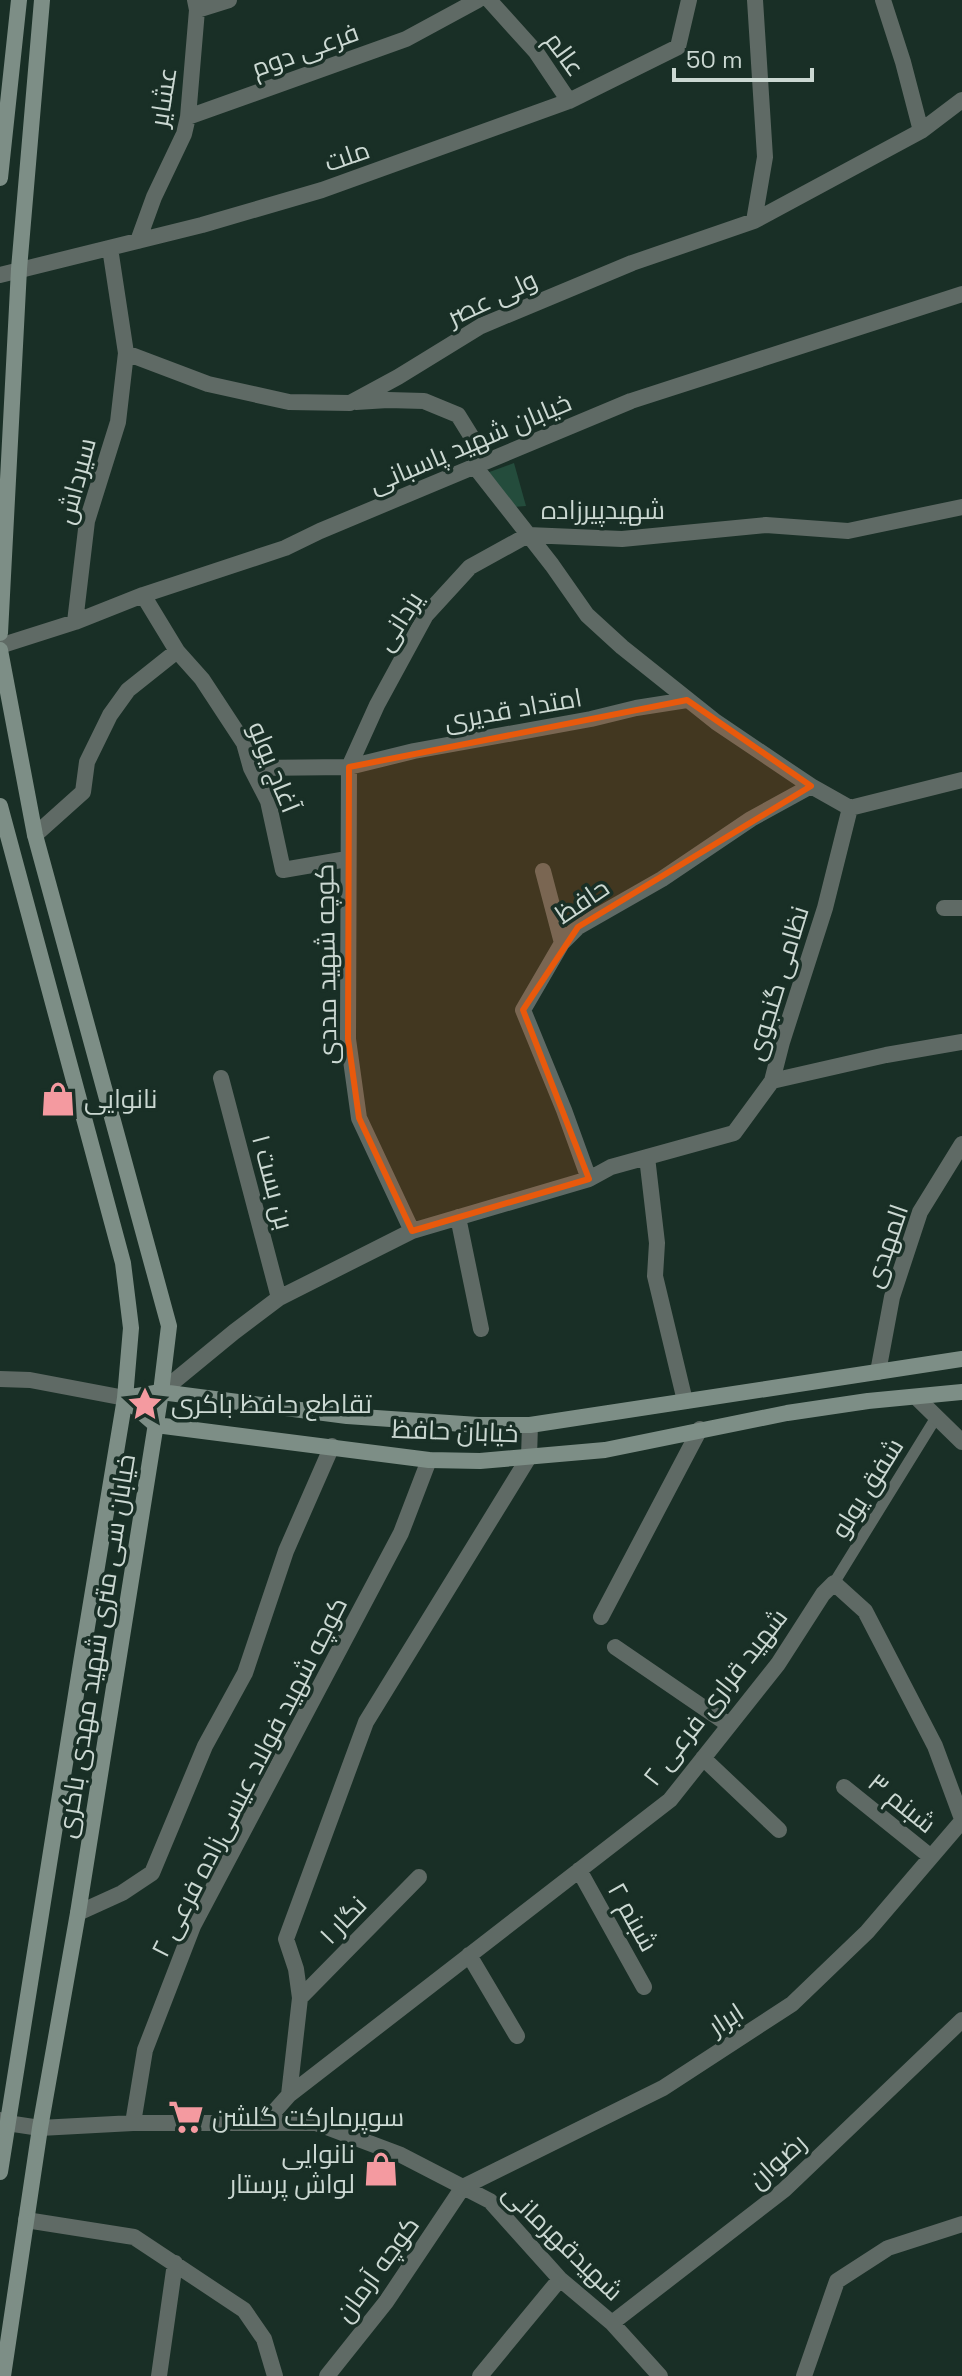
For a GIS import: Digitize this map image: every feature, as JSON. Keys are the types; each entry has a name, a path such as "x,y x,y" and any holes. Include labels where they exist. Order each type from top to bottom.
{"main road":[{"path":"0,178 19,0"},
{"path":"0,633 19,269 42,0"},
{"path":"3,146 29,146"},
{"name":"خیابان سی متری شهید مهدی باکری","path":"0,648 35,835 169,1326 156,1425 78,1913 40,2128 3,2376"},
{"name":"خیابان سی متری شهید مهدی باکری","path":"0,806 123,1263 131,1328 125,1398 3,2122 0,2172"},
{"name":"خیابان حافظ","path":"125,1398 161,1392 347,1416 478,1425 530,1425 962,1359"},
{"name":"خیابان حافظ","path":"156,1425 429,1460 480,1461 605,1450 700,1429 868,1401 962,1392"},
{"path":"125,1398 156,1425"}],"street":[{"path":"196,5 229,0"},
{"name":"فرعی دوم","path":"188,117 406,39 478,0"},
{"name":"عالم","path":"489,0 536,52 569,101"},
{"name":"ملت","path":"0,275 322,190 569,101 678,47 689,0"},
{"path":"754,221 765,157 755,0"},
{"path":"883,0 921,131"},
{"name":"عشایر","path":"138,241 154,197 184,134 188,117 196,5"},
{"name":"ولی عصر","path":"126,353 208,384 289,402 350,403 481,326 632,263 754,221 921,131 962,100"},
{"path":"110,248 126,353"},
{"name":"خیابان شهید پاسبانی","path":"0,648 143,595 285,548 631,401 962,294"},
{"name":"سیرداش","path":"75,622 87,521 118,422 126,353"},
{"path":"350,403 424,401 458,415 476,444 476,468 528,535"},
{"name":"شهیدپیرزاده","path":"528,535 622,539 766,525 848,531 962,507"},
{"name":"شهیدپیرزاده","path":"528,535 587,615 622,647 716,722 811,786"},
{"name":"یزدانی","path":"349,767 377,705 426,615 470,567 528,535"},
{"name":"آغاج یولو","path":"143,595 177,651 202,679 244,743 251,768 268,801 283,870 347,859"},
{"path":"35,835 83,792 87,762 110,715 128,690 177,651"},
{"name":"امتداد قدیری","path":"251,768 349,767 414,751 687,700"},
{"name":"کوچه شهید مددی","path":"349,767 348,1039 359,1118 412,1231"},
{"path":"811,786 850,808 962,780"},
{"name":"حافظ","path":"589,1179 523,1010 562,943 578,927 662,879 751,819 811,786"},
{"name":"نظامی گنجوی","path":"412,1231 589,1179 611,1167 734,1133 772,1081 825,908 850,808"},
{"path":"543,871 562,943"},
{"path":"944,908 962,908"},
{"path":"772,1081 886,1055 962,1042"},
{"name":"بن بست ۱","path":"221,1078 279,1298"},
{"name":"المهدی","path":"878,1372 892,1297 920,1212 962,1144"},
{"path":"647,1157 657,1243 655,1276 685,1401"},
{"path":"458,1217 481,1329"},
{"path":"161,1392 279,1298 412,1231"},
{"path":"0,1379 30,1380 125,1398"},
{"path":"917,1398 962,1442"},
{"path":"289,2095 300,1998 296,1969 286,1939 366,1722 529,1457 530,1425"},
{"path":"601,1617 700,1429"},
{"path":"78,1913 122,1893 152,1873 205,1746 245,1673 286,1551 332,1446"},
{"name":"کوچه شهید فولاد عیسی‌زاده فرعی ۲","path":"133,2123 145,2050 193,1926 401,1533 429,1460"},
{"path":"834,1583 865,1611 935,1746 962,1820"},
{"name":"شهید قراری فرعی ۲","path":"265,2122 289,2095 670,1800 778,1664 823,1594 834,1583"},
{"path":"615,1647 729,1725"},
{"path":"703,1758 779,1830"},
{"name":"شبنم ۳","path":"844,1787 931,1857"},
{"name":"ابرار","path":"463,2187 663,2088 792,2004 867,1932 962,1820"},
{"name":"شبنم ۲","path":"579,1870 644,1987"},
{"name":"نگار ۱","path":"300,1998 419,1877"},
{"path":"469,1955 517,2036"},
{"name":"رضوان","path":"612,2323 784,2190 962,2020"},
{"name":"شهیدقهرمانی","path":"3,2122 40,2128 133,2123 316,2123 401,2155 490,2201 560,2279 612,2323 651,2373"},
{"name":"کوچه آرمان","path":"327,2376 386,2302 463,2187"},
{"path":"26,2220 134,2237 244,2310 264,2339 275,2376"},
{"path":"804,2376 837,2281 888,2248 962,2224"},
{"path":"159,2376 175,2263"},
{"path":"480,2376 560,2279"}],"lane":[{"name":"شفق یولو","path":"834,1583 937,1416"}],"highlighted area":[{"path":"687,700 811,786 578,927 523,1010 589,1179 412,1231 359,1118 348,1039 349,767"}],"green space":[{"path":"514,463 526,506 513,507 484,474"}],"place":[{"name":"نانوایی","path":"58,1099"},
{"name":"تقاطع حافظ باکری","path":"145,1404"},
{"name":"سوپرمارکت گلشن","path":"186,2117"},
{"name":"نانوایی لواش پرستار","path":"381,2169"}]}
